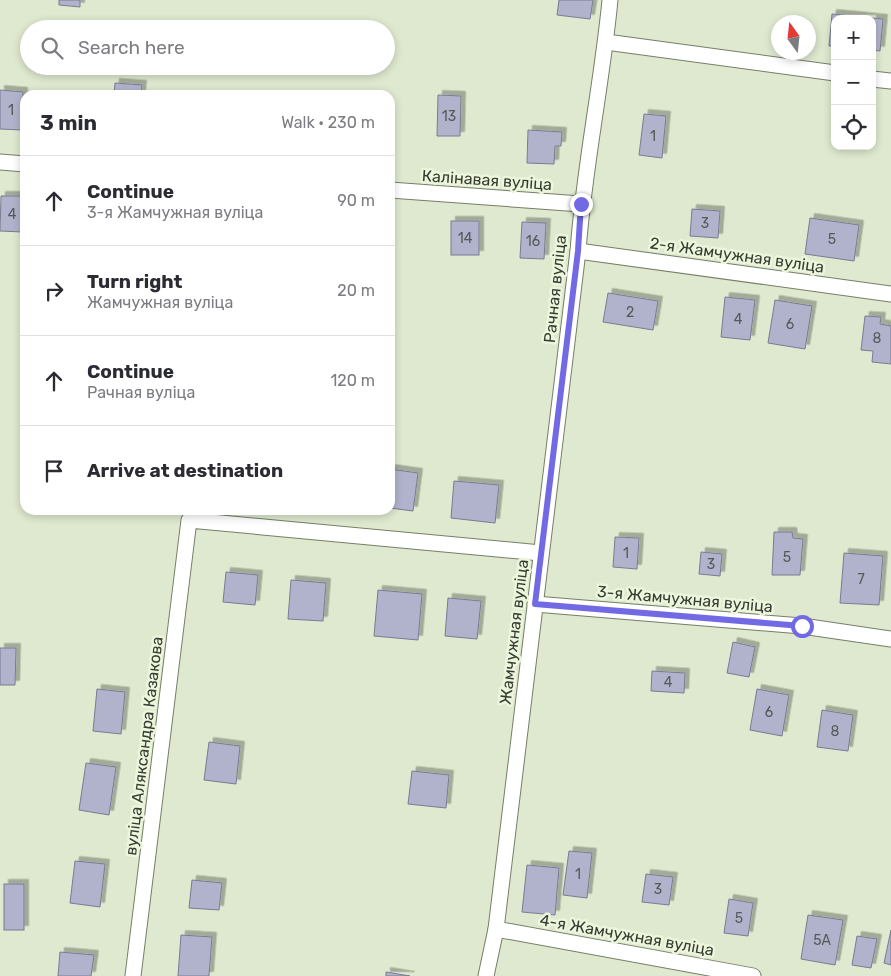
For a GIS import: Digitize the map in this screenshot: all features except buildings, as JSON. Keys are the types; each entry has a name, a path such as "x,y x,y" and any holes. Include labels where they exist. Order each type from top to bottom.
{"street":[{"name":"Рачная вуліца","path":"541,553 578,251 581,204 606,42 610,0"},
{"path":"606,42 831,72"},
{"path":"876,79 891,81"},
{"path":"0,162 20,164"},
{"name":"Калінавая вуліца","path":"395,190 581,204"},
{"name":"2-я Жамчужная вуліца","path":"578,251 891,294"},
{"name":"Жамчужная вуліца","path":"189,520 541,553 496,929 486,976"},
{"name":"вуліца Аляксандра Казакова","path":"134,976 189,520"},
{"name":"3-я Жамчужная вуліца","path":"535,604 802,626 891,639"},
{"name":"4-я Жамчужная вуліца","path":"496,929 752,976"}],"route":[{"path":"581,204 578,251 535,604 802,626"}]}
